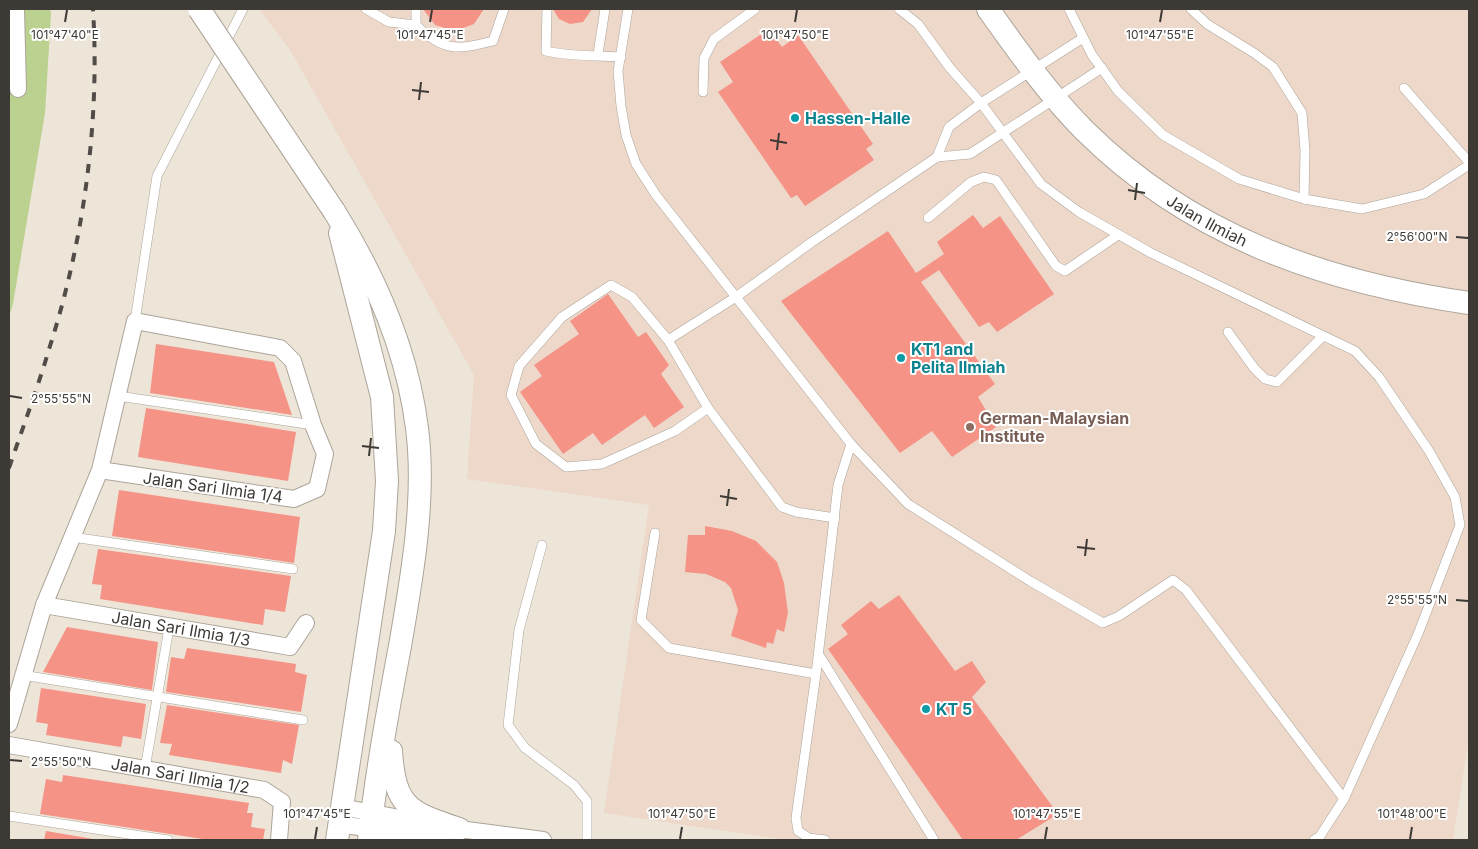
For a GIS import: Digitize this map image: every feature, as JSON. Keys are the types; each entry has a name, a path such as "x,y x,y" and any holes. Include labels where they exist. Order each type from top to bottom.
{"street":[{"path":"16,9 18,89"},
{"path":"199,9 360,253 388,311 407,375 417,429 418,486 414,563 388,710 371,827"},
{"name":"Jalan Ilmiah","path":"988,9 1055,99 1085,131 1128,170 1172,202 1231,236 1275,254 1360,282 1469,303"},
{"path":"334,211 382,396 387,481 382,541 339,824 450,836"},
{"path":"9,724 44,605 100,470 135,321 280,348 293,361 312,425"},
{"name":"Jalan Sari Ilmia 1/4","path":"100,470 294,499 317,489 325,454 312,425"},
{"name":"Jalan Sari Ilmia 1/3","path":"44,605 169,628 290,647 306,623"},
{"path":"388,710 393,779 400,795 410,808 435,821 450,836"},
{"name":"Jalan Sari Ilmia 1/2","path":"9,744 264,790 282,802 279,840"},
{"path":"390,840 398,837 450,836 543,840"}],"lane":[{"path":"135,321 156,176 243,9"},
{"path":"366,9 389,22 416,26 432,42 462,49 493,41 504,9"},
{"path":"416,9 416,26"},
{"path":"546,9 546,51 586,58 598,54 621,57"},
{"path":"598,54 605,9"},
{"path":"628,9 618,71 626,135 636,164 656,195 851,444 908,504 1030,581 1103,623 1119,616 1173,580 1186,590 1344,800"},
{"path":"703,92 704,58 714,39 755,9"},
{"path":"899,9 918,24 950,68 981,103 1041,184 1118,235 1151,254 1355,352 1379,377 1429,452 1455,497 1460,525 1418,634 1344,800 1320,836 1314,840"},
{"path":"1068,9 1083,38 1118,91 1164,136 1239,179 1304,199 1362,209 1424,194 1469,164 1404,88"},
{"path":"1191,9 1207,24 1254,53 1273,68 1302,113 1305,151 1304,199"},
{"path":"937,156 949,127 981,103 1083,38"},
{"path":"668,340 736,297 937,156 970,154 1102,68"},
{"path":"928,218 971,182 984,177 996,180 1056,266 1065,272 1118,235"},
{"path":"708,408 675,431 602,464 566,467 536,444 511,396 520,366 562,317 611,285 632,297 668,340 708,408 782,507 796,512 835,518"},
{"path":"1228,332 1254,368 1265,379 1277,382 1323,336"},
{"path":"118,396 312,425"},
{"path":"825,840 809,838 798,832 796,818 819,655 838,485 851,444"},
{"path":"655,533 641,620 669,648 816,674"},
{"path":"72,537 293,569"},
{"path":"542,545 519,630 508,725 525,748 574,785 587,801 587,840"},
{"path":"145,769 159,697 169,628"},
{"path":"819,655 934,840"},
{"path":"22,675 303,720"},
{"path":"9,816 168,840"}],"shaded area":[{"name":"German-Malaysian Institute","path":"259,9 1469,9 1469,737 1453,840 785,840 604,813 649,505 467,479 474,375 290,50"}],"green space":[{"path":"9,9 50,9 51,14 45,113 13,304 9,317"}],"building":[{"path":"423,9 484,9 474,24 455,31 435,25"},
{"path":"553,9 592,9 583,22 570,24 559,19"},
{"name":"Hassen-Halle","path":"769,29 782,47 798,35 873,144 866,149 874,160 805,206 797,195 791,198 718,92 733,82 720,62"},
{"name":"KT1 and Pelita Ilmiah","path":"973,215 983,228 1000,216 1054,294 997,332 989,322 979,327 939,270 921,282 995,384 978,397 996,427 952,457 932,431 900,453 781,301 888,231 916,273 944,254 937,242"},
{"path":"608,294 638,337 646,332 669,365 661,374 684,407 654,428 645,415 602,445 593,433 563,454 520,392 542,376 534,365 579,334 570,321"},
{"path":"156,344 274,362 292,415 150,393"},
{"path":"146,408 296,432 288,481 138,457"},
{"path":"119,490 300,517 294,563 112,536"},
{"path":"705,526 732,531 756,541 777,562 784,583 788,613 784,632 777,629 773,644 767,642 766,648 731,636 738,610 731,588 725,582 706,574 685,572 688,535 705,535"},
{"path":"98,549 291,576 285,612 265,609 263,625 100,599 102,585 92,584"},
{"name":"KT 5","path":"899,595 955,671 972,661 986,682 972,697 1058,814 1016,840 963,840 828,649 848,634 841,625 871,601 879,609"},
{"path":"67,627 158,642 152,690 43,672"},
{"path":"187,648 296,664 295,672 307,675 301,712 166,692 171,657 184,659"},
{"path":"41,688 146,704 141,739 123,736 121,747 46,735 48,724 36,722"},
{"path":"167,705 299,725 292,764 283,760 281,773 169,755 172,744 160,743"},
{"path":"63,775 249,803 247,813 253,813 251,827 265,829 263,840 209,840 40,814 46,779 62,782"},
{"path":"46,831 93,839 93,840 44,840"}],"railway":[{"path":"9,468 62,305 80,222 87,179 94,94 95,51 93,9"}],"place":[{"name":"Hassen-Halle","path":"795,118"},
{"name":"KT1 and Pelita Ilmiah","path":"901,358"},
{"name":"German-Malaysian Institute","path":"970,427"},
{"name":"KT 5","path":"926,709"}]}
